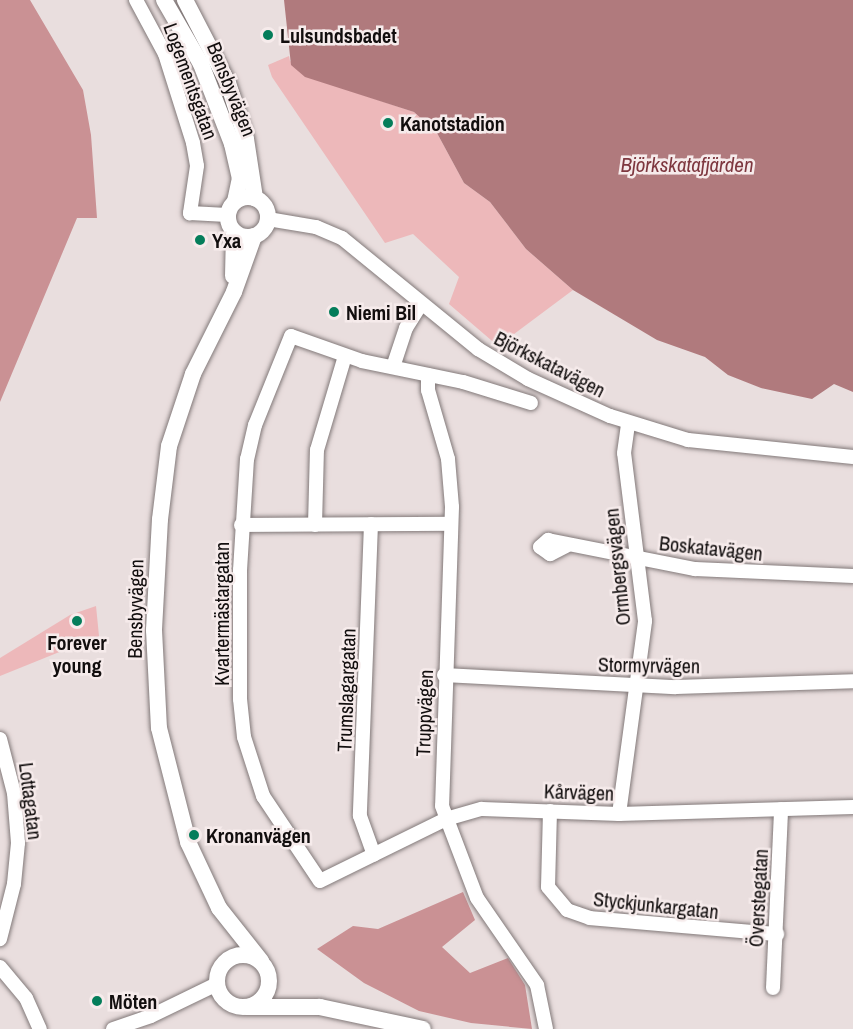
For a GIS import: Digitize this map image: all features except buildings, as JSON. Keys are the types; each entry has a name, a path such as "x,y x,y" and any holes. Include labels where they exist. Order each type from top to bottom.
{"main road":[{"name":"Bensbyvägen","path":"164,0 201,64 232,144 240,178 231,208"},
{"name":"Bensbyvägen","path":"185,0 228,83 246,140 255,198"},
{"path":"255,198 265,207 268,219 263,230 254,236 234,232 231,208 255,198"},
{"name":"Bensbyvägen","path":"223,311 235,261 234,232"},
{"name":"Bensbyvägen","path":"223,963 231,941 219,909 194,860 167,766 158,710 154,630 162,491 169,446 193,374 223,311 254,236"},
{"name":"Bensbyvägen","path":"219,909 261,961"},
{"path":"325,1008 246,1006 229,1003 217,984 223,963 239,954 261,961 269,979 285,998 423,1029"},
{"path":"246,1006 262,999 269,979"}],"street":[{"name":"Logementsgatan","path":"136,0 165,54 193,143 197,166 190,213 231,208"},
{"name":"Björkskatavägen","path":"268,219 316,227 342,238 420,306 510,369 628,423 688,440 853,457"},
{"path":"393,367 406,328 420,306"},
{"name":"Kvartermästargatan","path":"320,881 263,796 244,737 240,699 241,525 255,425 291,336 345,356"},
{"path":"315,525 317,450 345,356 428,375 531,403"},
{"name":"Truppvägen","path":"428,375 428,390 448,459 451,524 441,789 446,819 477,898 537,985 546,1029"},
{"name":"Ormbergsvägen","path":"619,814 645,621 624,453 628,423"},
{"path":"241,525 451,524"},
{"name":"Trumslagargatan","path":"371,525 360,816 374,855"},
{"name":"Boskatavägen","path":"566,546 694,569 853,576"},
{"name":"Stormyrvägen","path":"444,675 636,686 853,681"},
{"name":"Lottagatan","path":"0,739 14,793 18,843 13,894 0,939"},
{"name":"Kårvägen","path":"320,881 446,819 495,808 619,814 853,807"},
{"name":"Överstegatan","path":"773,988 782,809"},
{"name":"Styckjunkargatan","path":"550,811 548,887 567,910 590,918 777,934"},
{"path":"0,967 26,998 40,1029"},
{"path":"113,1029 151,1016 217,984"}],"shaded area":[{"path":"0,0 30,0 83,90 91,135 97,218 77,218 0,402"},
{"path":"289,56 290,61 354,92 414,112 437,133 464,183 490,202 526,249 573,290 498,346 449,304 459,277 413,234 385,243 272,77 268,65"},
{"path":"96,606 99,636 0,676 0,658 70,615"},
{"path":"463,892 475,920 442,947 470,973 508,958 525,985 532,1029 471,1023 419,1011 364,983 317,949 353,926 378,929"}],"water":[{"name":"Björkskatafjärden","path":"284,0 853,0 853,392 834,384 812,399 761,388 728,375 705,357 657,340 573,290 526,249 490,202 464,183 437,133 414,112 305,77 291,65"}],"place":[{"name":"Lulsundsbadet","path":"268,35"},
{"name":"Kanotstadion","path":"388,123"},
{"name":"Yxa","path":"200,240"},
{"name":"Niemi Bil","path":"334,312"},
{"name":"Forever young","path":"77,621"},
{"name":"Kronanvägen","path":"194,835"},
{"name":"Möten","path":"97,1001"}]}
